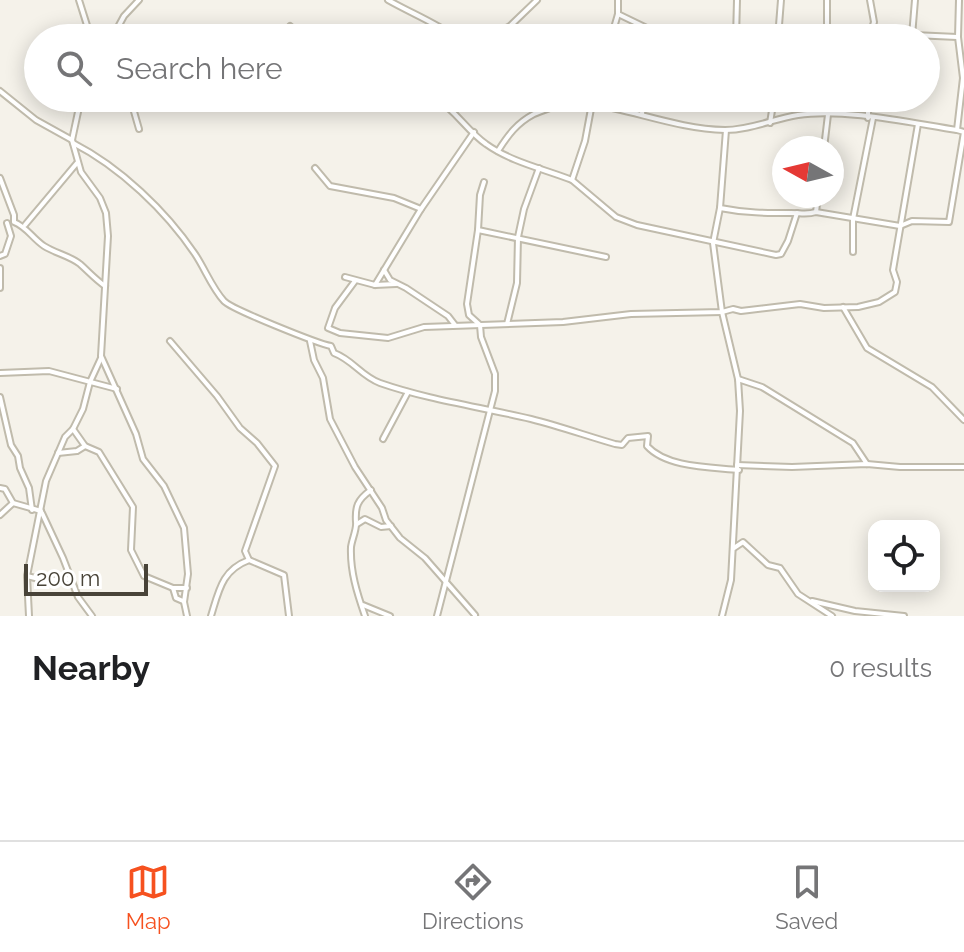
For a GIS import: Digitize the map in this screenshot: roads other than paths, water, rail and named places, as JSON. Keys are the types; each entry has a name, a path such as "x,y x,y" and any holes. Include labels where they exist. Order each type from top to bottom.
{"street":[{"path":"79,0 87,24"},
{"path":"120,24 139,0"},
{"path":"388,0 424,20 439,24"},
{"path":"512,24 537,0"},
{"path":"615,24 618,0"},
{"path":"736,24 737,0"},
{"path":"779,24 781,0"},
{"path":"825,24 827,0"},
{"path":"870,0 874,16 872,24"},
{"path":"913,24 915,0"},
{"path":"957,130 963,78 958,37 959,0"},
{"path":"618,14 639,24"},
{"path":"940,37 958,37"},
{"path":"0,91 24,110"},
{"path":"26,112 151,198 194,252 224,301 231,307 280,325 310,341 331,346 334,353 349,359 372,380 408,392 533,420 615,444 622,445 628,438 648,436 647,446 672,461 738,468 867,464 964,467"},
{"path":"29,616 27,576 46,481 65,437 73,429 83,409 101,356 108,236 106,213 77,163 72,142 78,112"},
{"path":"134,112 139,129"},
{"path":"454,112 485,144 505,156 572,180 616,217 637,225 776,255 781,254 788,241 797,213"},
{"path":"498,151 512,129 541,112"},
{"path":"572,180 585,141 590,112"},
{"path":"634,112 673,124 726,130 769,124 797,115 829,114 964,132 949,222 912,221 900,226 816,212 807,215 746,213 720,208"},
{"path":"769,124 771,112"},
{"path":"853,252 853,219 869,112"},
{"path":"826,136 829,114"},
{"path":"355,281 328,322 328,328 388,338 419,327 563,322 631,314 741,311 800,304 843,307 879,302 895,292 897,282 893,270 918,124"},
{"path":"722,616 731,580 740,411 738,379 722,312 713,243 720,208 726,130"},
{"path":"375,285 421,209 474,132"},
{"path":"24,226 77,163"},
{"path":"315,168 330,186 394,198 421,209"},
{"path":"507,324 517,283 518,237 524,209 539,168"},
{"path":"0,178 14,215 5,254 0,256"},
{"path":"437,616 496,382 480,325 469,315 467,304 484,182"},
{"path":"816,208 816,212"},
{"path":"0,217 24,226 45,247 79,264 87,274 105,286"},
{"path":"478,230 606,257"},
{"path":"0,268 0,288"},
{"path":"384,270 390,280 448,316 457,327"},
{"path":"345,277 375,285 399,284"},
{"path":"843,307 867,348 932,387 964,420"},
{"path":"170,341 275,466 245,551 249,560 284,575 289,616"},
{"path":"310,341 314,360 323,378 330,419 386,520 400,538 425,558 475,615"},
{"path":"101,356 136,434 143,459 164,486 184,528 187,554 184,602 187,616"},
{"path":"0,373 43,370 117,389"},
{"path":"738,379 762,387 853,443 867,464"},
{"path":"383,439 408,392"},
{"path":"0,397 11,445 17,452 21,473 29,488 32,510"},
{"path":"73,429 85,446 99,452 133,507 131,550 146,578 173,588 187,588"},
{"path":"58,453 77,451 85,446"},
{"path":"0,488 5,489 13,503 41,511"},
{"path":"357,524 354,517 356,507 361,497 371,490"},
{"path":"0,515 13,503"},
{"path":"41,511 78,597 92,616"},
{"path":"365,616 351,563 351,543 357,524 365,519 381,527 393,526"},
{"path":"733,548 743,542 768,565 780,568 795,591 832,616"},
{"path":"211,616 227,574 235,565 249,560"},
{"path":"27,576 71,579"},
{"path":"173,588 176,598 184,602"},
{"path":"807,600 855,611 904,616"},
{"path":"361,604 390,616"}]}
